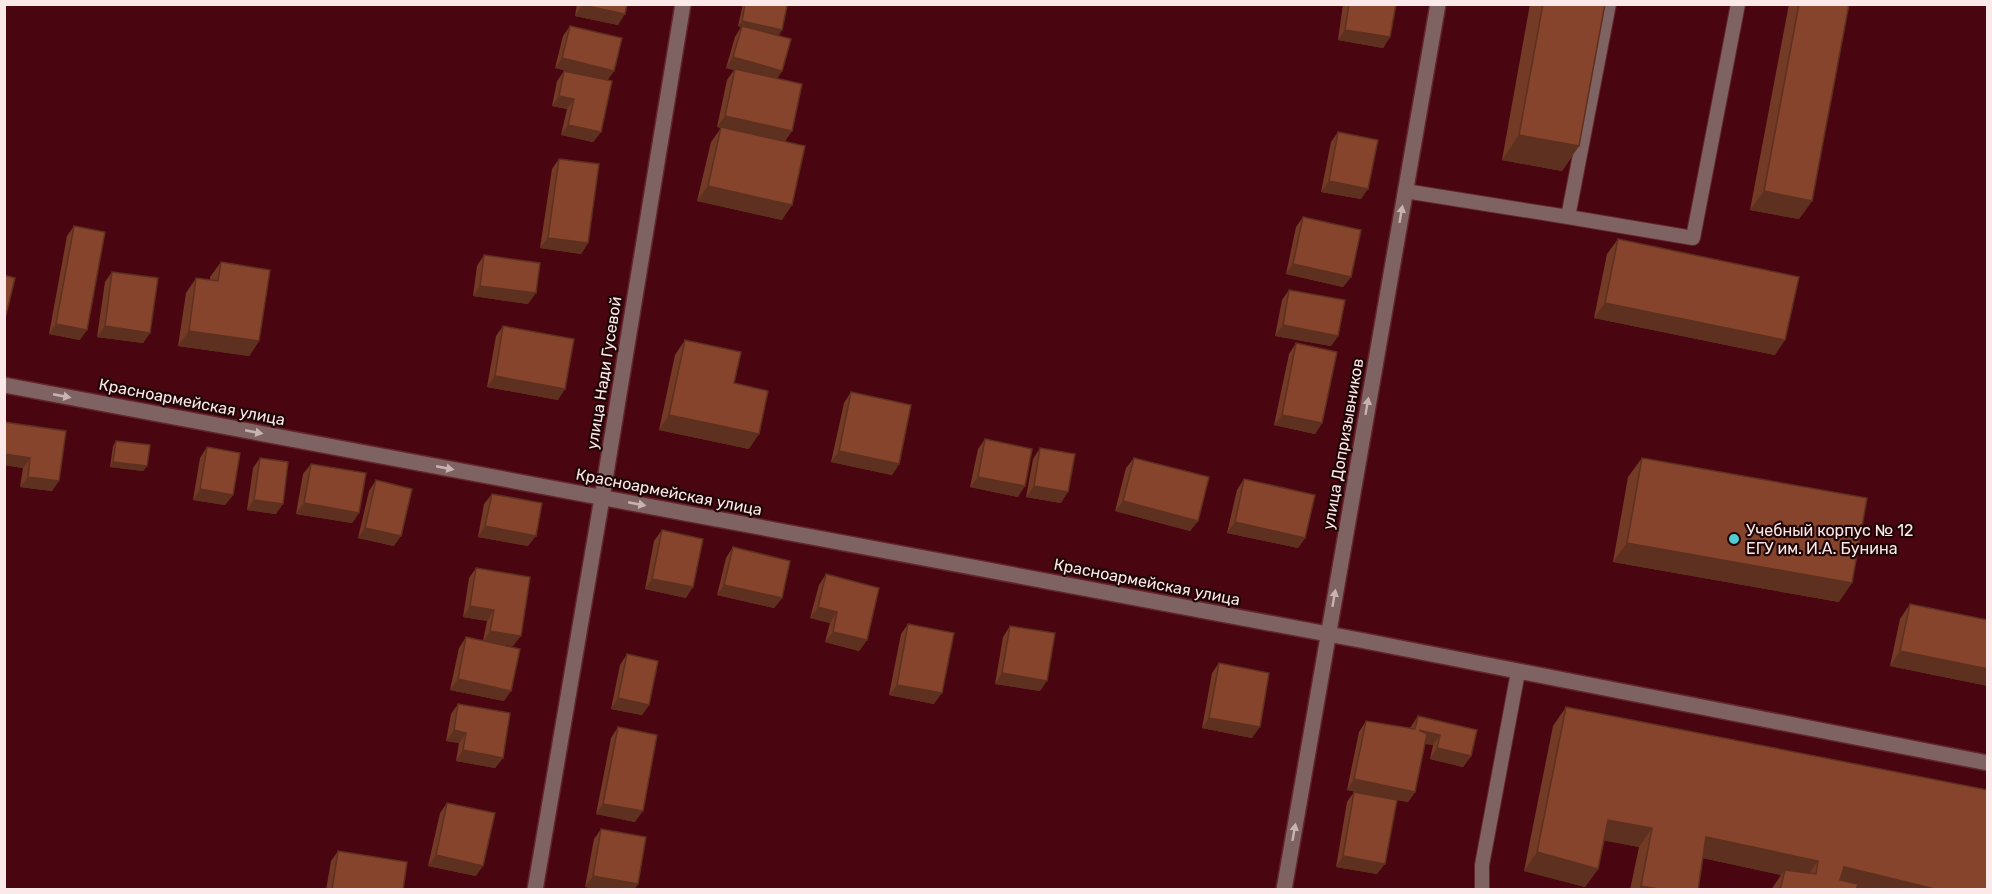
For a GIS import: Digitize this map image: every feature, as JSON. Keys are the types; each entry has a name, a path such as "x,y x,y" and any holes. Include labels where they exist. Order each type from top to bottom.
{"street":[{"name":"улица Нади Гусевой","path":"535,890 683,4"},
{"name":"улица Допризывников","path":"1284,890 1438,4"},
{"name":"Красноармейская улица","path":"4,385 1328,635 1988,763"}],"lane":[{"path":"1568,217 1609,4"},
{"path":"1405,191 1693,238 1738,4"},
{"path":"1482,890 1482,865 1518,672"}],"building":[{"path":"582,4 627,4 625,14"},
{"path":"745,4 787,6 782,30 742,21"},
{"path":"1349,4 1396,4 1390,37 1345,30"},
{"path":"1543,4 1605,4 1579,146 1519,135"},
{"path":"1799,4 1849,4 1812,201 1764,191"},
{"path":"570,26 622,38 614,71 562,58"},
{"path":"742,26 791,39 782,71 733,57"},
{"path":"735,69 802,84 792,131 725,116"},
{"path":"564,71 612,81 601,132 568,125 574,99 559,96"},
{"path":"721,127 805,146 792,205 708,186"},
{"path":"1338,132 1378,140 1368,189 1329,181"},
{"path":"559,159 599,164 588,243 548,238"},
{"path":"1303,217 1361,230 1351,277 1293,264"},
{"path":"74,226 105,232 87,330 56,324"},
{"path":"1618,239 1799,277 1785,340 1605,303"},
{"path":"484,255 540,263 536,293 480,286"},
{"path":"221,262 270,270 259,341 189,331 196,278 218,281"},
{"path":"112,272 158,278 150,333 105,326"},
{"path":"4,275 15,278 6,315 4,315"},
{"path":"1289,290 1345,300 1338,336 1283,325"},
{"path":"503,326 574,339 565,389 495,376"},
{"path":"685,340 741,352 734,383 768,391 759,434 669,415"},
{"path":"1296,343 1337,352 1322,423 1282,415"},
{"path":"851,392 911,405 899,464 839,451"},
{"path":"4,422 66,431 59,481 28,477 30,458 4,454"},
{"path":"985,439 1032,449 1025,486 978,477"},
{"path":"116,441 150,445 147,466 113,462"},
{"path":"207,447 240,453 233,495 200,489"},
{"path":"1040,448 1075,454 1068,492 1034,486"},
{"path":"260,458 288,462 283,504 254,500"},
{"path":"1134,458 1209,477 1198,521 1123,501"},
{"name":"Учебный корпус № 12 ЕГУ им. И.А. Бунина","path":"1642,458 1867,498 1852,583 1627,543"},
{"path":"311,464 366,473 359,513 304,503"},
{"path":"1244,479 1315,495 1305,538 1235,522"},
{"path":"376,480 412,489 401,536 365,528"},
{"path":"492,494 542,503 536,536 485,526"},
{"path":"662,530 703,539 693,587 652,579"},
{"path":"733,547 790,561 782,598 724,585"},
{"path":"476,568 530,577 521,636 490,631 494,610 470,606"},
{"path":"826,574 879,588 867,640 833,632 837,612 818,607"},
{"path":"1910,604 1988,620 1988,669 1900,651"},
{"path":"908,624 954,633 942,693 897,685"},
{"path":"1010,626 1055,633 1047,681 1002,673"},
{"path":"466,637 520,649 511,691 458,679"},
{"path":"627,654 658,661 649,705 618,698"},
{"path":"1219,663 1269,673 1260,727 1209,718"},
{"path":"458,704 510,713 503,758 463,750 466,733 454,730"},
{"path":"1566,707 1988,790 1988,890 1939,890 1844,867 1840,880 1858,884 1856,890 1780,890 1785,870 1816,874 1818,861 1706,837 1698,890 1665,890 1641,886 1652,828 1608,820 1598,869 1537,852"},
{"path":"1418,716 1477,730 1471,756 1437,748 1440,735 1419,730 1427,734 1415,792 1354,779 1366,721 1415,729"},
{"path":"618,727 657,735 643,811 603,804"},
{"path":"1354,792 1397,800 1385,864 1343,856"},
{"path":"447,803 495,813 483,866 436,855"},
{"path":"601,829 646,837 638,884 593,876"},
{"path":"338,851 407,862 403,890 332,890"}],"place":[{"name":"Учебный корпус № 12 ЕГУ им. И.А. Бунина","path":"1734,539"}]}
